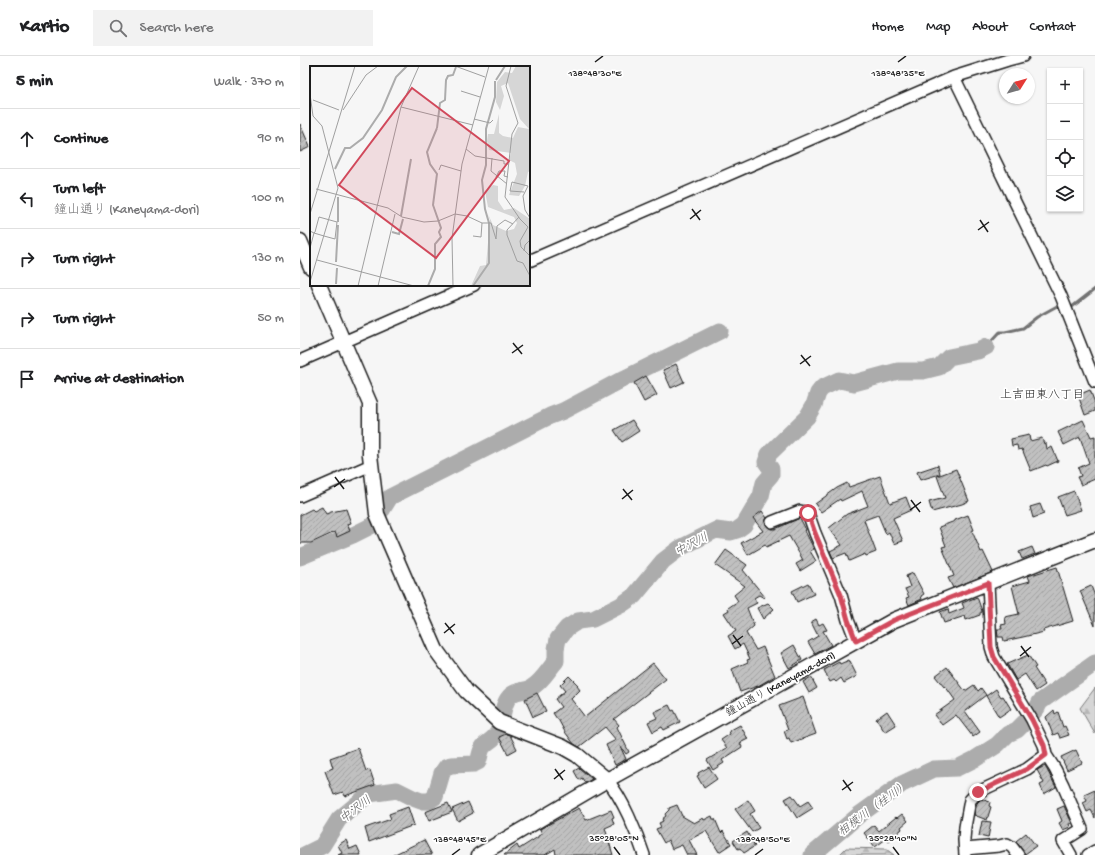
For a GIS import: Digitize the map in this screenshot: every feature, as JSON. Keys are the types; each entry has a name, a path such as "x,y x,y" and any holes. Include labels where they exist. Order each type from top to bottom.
{"street":[{"path":"530,261 954,77 1023,56"},
{"path":"954,77 1062,296 1095,382"},
{"path":"300,241 310,265"},
{"path":"319,286 370,404 370,455 377,514 436,650 466,691 499,722 568,750 577,755 607,780 614,788 632,825 644,855"},
{"path":"300,360 472,286"},
{"path":"300,496 371,465"},
{"path":"772,522 800,511 808,513 841,595 856,641"},
{"name":"鐘山通り (Kaneyama-dori)","path":"479,855 607,780 894,620 1095,540"},
{"path":"988,583 991,647 994,657 1032,720 1044,745 1046,755 1063,785 1082,829 1063,841 1071,855"},
{"path":"1018,855 1012,847 1007,844 965,852 965,827 970,800 978,792 1027,769 1046,755"},
{"path":"1088,855 1095,851"}],"green space":[{"path":"1095,688 1095,734 1080,708"},
{"path":"846,848 886,849 894,855 839,855"}],"building":[{"path":"300,124 310,147 300,152"},
{"path":"676,364 684,382 671,388 663,370"},
{"path":"646,376 657,395 644,402 634,383"},
{"path":"1090,390 1095,403 1095,411 1085,415 1078,395"},
{"path":"632,420 639,431 622,442 614,430"},
{"path":"1083,420 1091,437 1095,436 1095,479 1081,485 1077,477 1081,476 1078,468 1089,463 1080,437 1064,445 1058,432"},
{"path":"1029,435 1030,441 1042,438 1044,444 1046,443 1047,449 1052,447 1058,461 1031,471 1022,449 1018,450 1017,445 1012,446 1011,439"},
{"path":"938,465 940,474 920,480 917,472"},
{"path":"956,469 969,501 932,512 929,502 945,498 937,476"},
{"path":"880,476 890,503 906,497 911,510 893,518 903,541 894,544 889,532 886,534 878,515 864,520 876,552 866,556 865,554 849,561 846,553 833,558 830,551 842,545 829,528 847,514 868,506 862,491 841,501 840,499 821,512 815,504 837,488 847,483 849,487"},
{"path":"1074,491 1081,510 1065,515 1058,497"},
{"path":"1040,504 1044,514 1033,518 1030,507"},
{"path":"322,507 326,514 346,509 351,523 347,524 350,531 337,537 335,532 311,543 300,543 300,515 312,509 314,511"},
{"path":"762,511 767,518 765,521 766,525 771,529 775,529 800,518 814,549 810,551 816,561 800,571 796,564 803,560 789,536 766,547 765,545 748,555 741,543 763,531 753,518"},
{"path":"968,515 974,530 972,531 981,552 983,551 993,572 953,588 948,578 954,576 942,547 946,546 939,527"},
{"path":"1032,547 1035,554 1022,559 1019,552"},
{"path":"726,550 747,565 743,570 765,597 764,598 759,595 754,598 757,603 747,608 754,626 746,633 756,650 763,647 775,676 758,686 740,692 732,669 748,662 747,660 750,659 743,644 735,649 728,636 736,631 724,613 738,601 734,595 745,586 715,565"},
{"path":"1057,567 1073,621 1043,630 1044,632 1023,637 1004,641 1003,637 998,637 997,629 1002,629 1001,625 1006,624 1005,617 1019,614 1012,586 1030,581 1028,576"},
{"path":"913,573 924,594 921,596 922,599 909,605 906,598 909,597 905,589 910,587 906,576"},
{"path":"808,583 814,594 797,602 792,591"},
{"path":"1091,586 1095,596 1095,626 1080,591"},
{"path":"977,597 982,611 980,615 966,620 965,616 944,623 940,612 948,609 949,614 964,608 962,603"},
{"path":"768,603 774,609 763,619 757,608"},
{"path":"816,619 819,625 823,623 827,630 823,631 831,645 815,654 808,642 818,636 811,622"},
{"path":"794,645 802,660 789,668 781,653"},
{"path":"1028,655 1045,685 1036,691 1025,674 1016,680 1007,664"},
{"path":"849,660 857,676 844,683 841,678 836,682 834,680 830,682 824,670 839,662 840,664"},
{"path":"653,663 666,679 614,719 619,725 617,727 629,752 626,754 620,746 626,759 615,765 606,745 616,740 605,727 579,747 574,744 553,713 561,707 555,699 565,691 560,685 569,676 578,685 577,686 580,690 571,699 585,717"},
{"path":"947,667 965,691 974,685 978,691 981,688 986,695 965,711 980,732 973,737 956,715 942,725 934,715 955,700 945,686 944,687 935,676"},
{"path":"811,677 817,688 809,693 803,682"},
{"path":"996,689 1001,697 1003,696 1011,709 999,717 986,696"},
{"path":"537,693 546,711 533,717 525,699"},
{"path":"803,697 816,734 791,743 789,738 787,739 784,731 788,730 779,706"},
{"path":"669,705 672,711 674,710 680,722 664,730 662,727 653,732 648,722 657,718 654,712"},
{"path":"1054,710 1055,714 1058,712 1063,727 1065,726 1069,735 1060,738 1058,733 1053,735 1046,717"},
{"path":"887,711 896,725 885,732 876,719"},
{"path":"740,725 748,739 740,743 742,747 722,760 724,763 713,770 707,760 727,748 721,740 730,734 729,731"},
{"path":"506,734 510,735 517,749 508,754 499,737"},
{"path":"358,748 366,771 370,770 375,785 345,796 343,792 334,795 325,771 333,768 330,758"},
{"path":"1076,750 1082,763 1067,770 1061,757"},
{"path":"1045,766 1056,787 1044,794 1040,785 1044,783 1037,770"},
{"path":"709,767 717,779 704,788 697,776 699,775 698,773"},
{"path":"579,768 592,779 585,783 582,778 579,780 574,771"},
{"path":"1095,790 1095,818 1091,810 1087,812 1083,803 1087,801 1084,795"},
{"path":"792,795 800,806 808,801 813,808 797,818 785,799"},
{"path":"981,799 990,802 989,806 991,807 987,820 974,815 977,803"},
{"path":"748,800 755,811 750,814 759,828 752,832 735,809"},
{"path":"468,802 473,813 458,821 452,809"},
{"path":"448,803 452,812 429,821 425,812"},
{"path":"677,805 682,816 694,823 703,818 704,820 712,816 713,819 715,819 721,833 723,831 731,844 719,852 706,831 689,840 697,855 687,855 682,845 672,849 668,840 664,843 656,829 661,827 659,823 663,821 662,819 666,816 665,814 669,808"},
{"path":"1064,806 1072,823 1069,824 1070,827 1063,830 1059,823 1062,821 1057,809"},
{"path":"408,807 414,825 369,842 365,828 391,819 389,814"},
{"path":"579,808 586,820 611,810 614,817 612,818 614,824 605,828 613,855 556,855 555,849 545,855 504,855 517,845 519,849 538,837 542,834 540,829"},
{"path":"902,814 908,821 901,827 902,829 888,841 886,839 875,847 864,833 874,825 879,831"},
{"path":"982,821 991,822 988,838 979,836"},
{"path":"747,832 755,846 744,853 740,848 738,849 733,841"},
{"path":"1026,833 1036,846 1025,854 1016,841"},
{"path":"346,840 350,849 357,846 361,855 338,855 342,853 338,845"},
{"path":"424,840 432,855 393,855"}],"waterway":[{"name":"中沢川","path":"1068,307 1072,307 1095,289"},
{"name":"中沢川","path":"986,347 1000,332 1023,328 1037,317 1057,306 1062,306"},
{"name":"中沢川","path":"382,510 390,497 720,331"},
{"name":"中沢川","path":"304,855 322,846 339,819 369,794 397,790 421,801 429,801 435,797 442,773 446,767 451,765 474,764 478,762 481,750 497,733 504,706 508,698 516,692 531,688 542,679 556,661 558,639 567,628 578,621 593,619 621,605 634,596 663,561 680,548 716,530 731,532 744,525 761,496 764,483 771,475 771,469 766,462 769,454 807,417 814,405 818,393 822,388 839,380 854,383 898,371 923,371 939,367 949,357 978,351 986,347"},
{"name":"中沢川","path":"300,557 373,525"},
{"name":"相模川（桂川）","path":"812,855 859,815 902,784 934,769 957,768 997,745 1008,734 1017,730 1037,708 1040,702 1095,663"}],"district":[{"name":"上吉田東八丁目","path":"1042,394"}],"route":[{"path":"808,513 841,595 856,641 894,620 988,583 991,647 994,657 1032,720 1044,745 1046,755 1027,769 978,792"}]}
